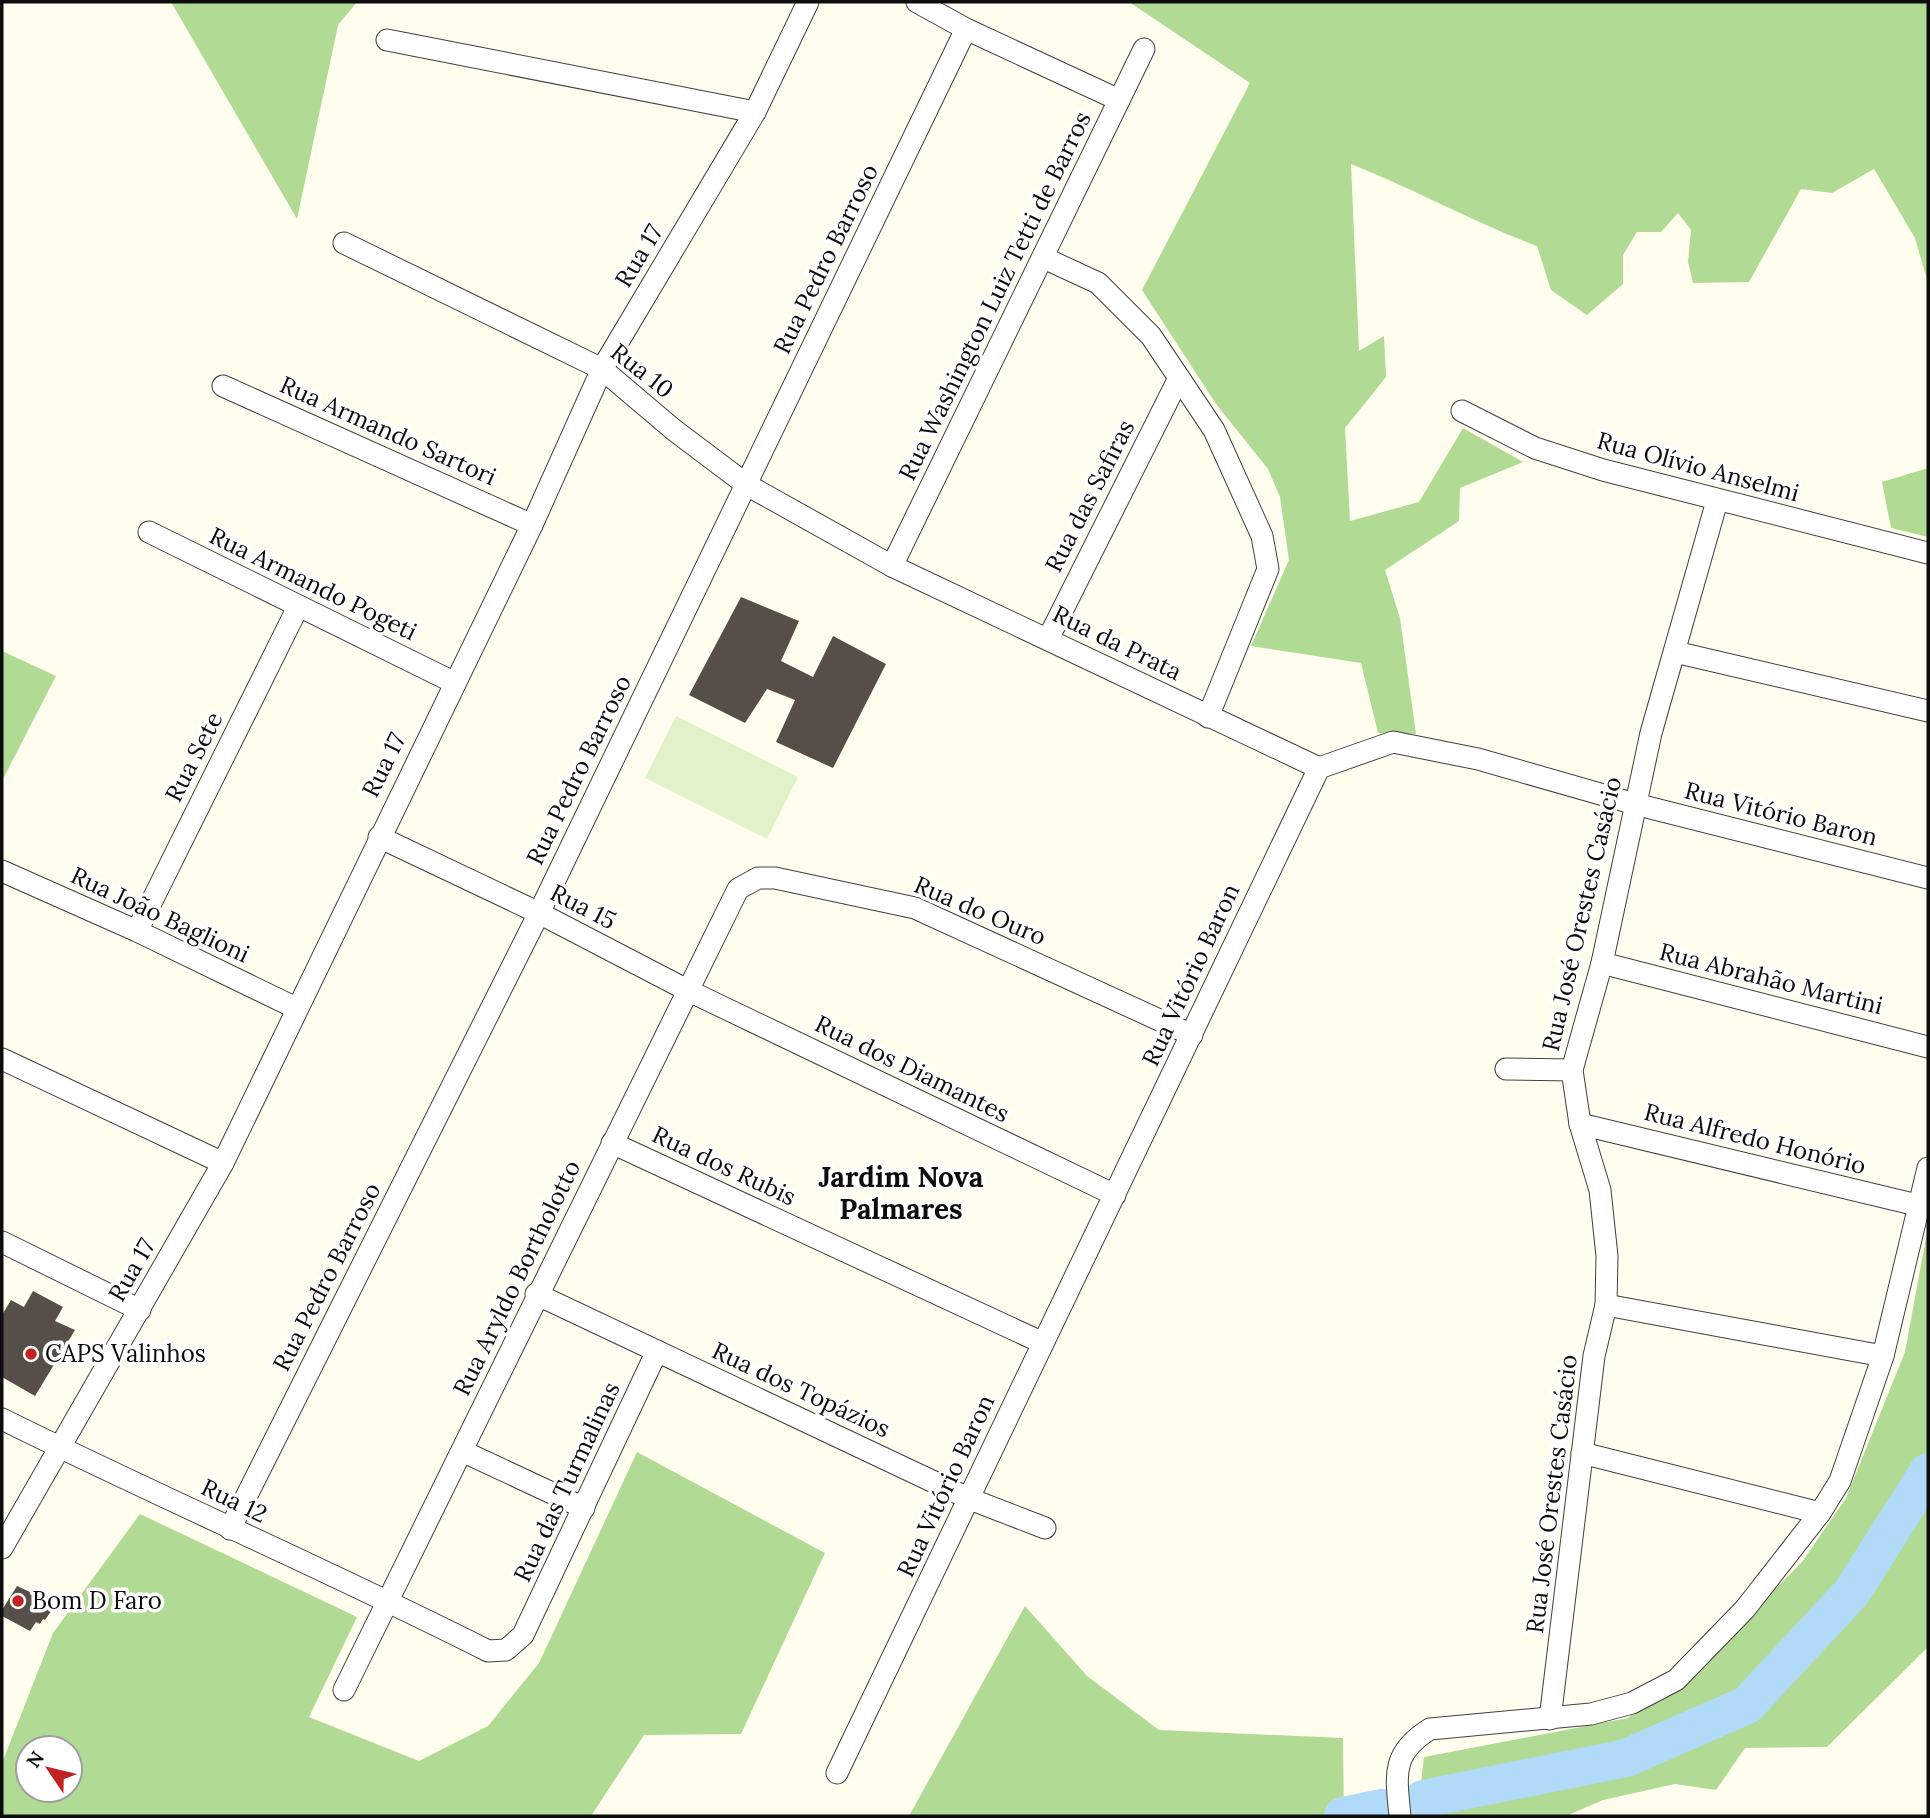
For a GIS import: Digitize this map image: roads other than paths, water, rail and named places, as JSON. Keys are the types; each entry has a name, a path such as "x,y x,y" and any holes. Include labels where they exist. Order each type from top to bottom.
{"street":[{"name":"Rua 17","path":"2,1548 223,1163 453,682 532,525 602,369 755,112 808,2"},
{"path":"917,2 966,29 1119,100"},
{"name":"Rua Pedro Barroso","path":"230,1529 539,913 966,29"},
{"path":"387,40 755,112"},
{"name":"Rua Washington Luiz Tetti de Barros","path":"892,566 1144,48"},
{"name":"Rua 10","path":"344,243 602,369 674,430 747,485 892,566"},
{"path":"1044,258 1098,283 1118,300 1151,336 1214,430 1262,536 1268,569 1208,717"},
{"name":"Rua das Safiras","path":"1049,637 1179,378"},
{"name":"Rua Armando Sartori","path":"223,386 532,525"},
{"name":"Rua Olívio Anselmi","path":"1462,411 1535,448 1717,501 1928,553"},
{"name":"Rua José Orestes Casácio","path":"1550,1718 1594,1356 1606,1306 1607,1256 1600,1190 1580,1124 1572,1070 1602,963 1651,733 1717,501"},
{"name":"Rua Armando Pogeti","path":"149,532 453,682"},
{"name":"Rua da Prata","path":"892,566 1049,637 1208,717 1319,768"},
{"name":"Rua Sete","path":"137,931 298,607"},
{"path":"1675,653 1928,711"},
{"name":"Rua Vitório Baron","path":"837,1773 1319,768 1393,742 1478,759 1635,804 1928,878"},
{"name":"Rua 15","path":"379,837 539,913 687,990"},
{"name":"Rua João Baglioni","path":"2,871 137,931 296,1008"},
{"name":"Rua do Ouro","path":"738,889 758,878 775,878 915,908 1192,1035"},
{"name":"Rua Aryldo Bortholotto","path":"344,1690 536,1294 738,889"},
{"name":"Rua Abrahão Martini","path":"1602,963 1928,1047"},
{"name":"Rua dos Diamantes","path":"687,990 1115,1195"},
{"path":"2,1059 223,1163"},
{"path":"1506,1069 1572,1070"},
{"name":"Rua Alfredo Honório","path":"1580,1124 1917,1205"},
{"name":"Rua dos Rubis","path":"612,1143 1043,1343"},
{"path":"1400,1816 1396,1772 1404,1751 1430,1729 1591,1714 1632,1703 1676,1680 1745,1609 1820,1513 1840,1481 1883,1356 1928,1168"},
{"path":"2,1242 140,1310"},
{"name":"Rua dos Topázios","path":"536,1294 970,1499 1045,1528"},
{"path":"1606,1306 1883,1356"},
{"name":"Rua das Turmalinas","path":"523,1635 657,1351"},
{"name":"Rua 12","path":"2,1419 230,1529 387,1600 488,1651 506,1650 523,1635"},
{"path":"462,1451 584,1508"},
{"path":"1582,1453 1820,1513"}],"waterway":[{"path":"1423,1799 1626,1758 1747,1705 1852,1592 1928,1472"},
{"path":"1343,1816 1381,1808"}],"place":[{"name":"CAPS Valinhos","path":"31,1354"},
{"name":"Bom D Faro","path":"18,1601"}],"district":[{"name":"Jardim Nova Palmares","path":"901,1193"}]}
